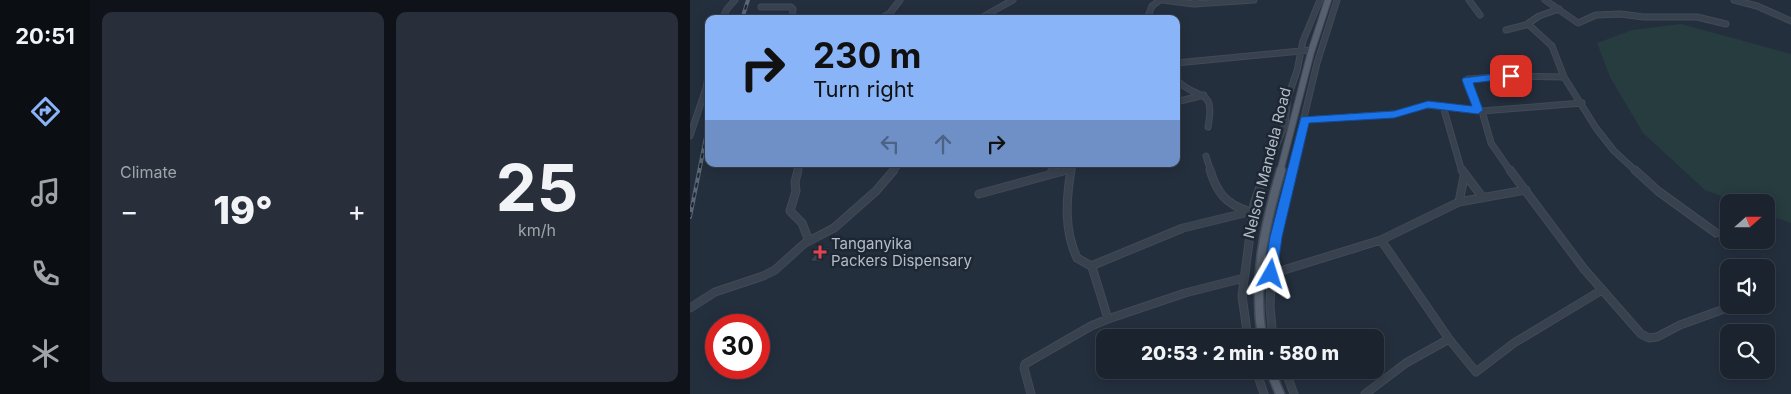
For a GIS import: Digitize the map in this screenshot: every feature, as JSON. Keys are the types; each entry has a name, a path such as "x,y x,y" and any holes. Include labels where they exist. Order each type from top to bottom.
{"main road":[{"name":"Nelson Mandela Road","path":"1261,329 1256,289 1261,243 1311,50 1328,0"},
{"path":"1274,379 1280,394"}],"street":[{"path":"724,15 735,0"},
{"path":"887,15 900,0"},
{"path":"986,15 1013,0"},
{"path":"1149,15 1152,6 1161,0 1194,4 1254,0"},
{"path":"1247,329 1244,312 1244,278 1251,211 1272,152 1286,122 1288,97 1295,77 1308,23 1320,0"},
{"path":"1272,329 1270,306 1271,274 1276,237 1317,63 1336,0"},
{"path":"1469,0 1480,15"},
{"path":"1545,0 1578,23 1596,15 1620,14 1644,17 1700,18 1726,24"},
{"path":"1734,0 1757,6 1791,21"},
{"path":"760,8 791,6 792,15"},
{"path":"1506,30 1528,24 1539,16 1559,8"},
{"path":"1528,24 1552,46 1564,77 1596,128 1619,156 1662,194 1716,233"},
{"path":"1180,63 1311,50"},
{"path":"1564,77 1511,76 1468,79 1467,85 1480,111 1492,145 1561,240 1641,334 1649,338 1657,337 1680,325 1720,310"},
{"path":"1180,84 1182,87 1198,91 1204,95 1212,107 1208,127"},
{"path":"690,136 705,91"},
{"path":"1180,101 1204,95"},
{"path":"1305,120 1389,115 1428,105 1480,111 1582,103"},
{"path":"1443,106 1464,177 1483,198"},
{"path":"1206,156 1222,200 1230,206 1251,211"},
{"path":"798,167 795,182 796,190 790,212 802,224 809,241"},
{"path":"690,308 715,292 775,270 809,241 834,228 876,191 896,167"},
{"path":"1052,167 1052,174"},
{"path":"979,194 1052,174 1070,167"},
{"path":"1072,167 1069,183 1068,220 1071,243 1077,258 1091,266 1108,319"},
{"path":"1459,202 1464,177"},
{"path":"1271,274 1381,240 1459,202 1526,190"},
{"path":"1091,266 1182,228 1251,211"},
{"path":"1381,240 1472,370 1479,372 1514,343 1602,290"},
{"path":"1031,394 1024,368 1026,364 1091,326 1185,293 1244,278"},
{"path":"1365,394 1406,363 1449,338"},
{"path":"1259,379 1264,394"},
{"path":"1288,379 1294,394"}],"green space":[{"path":"1681,24 1791,54 1791,223 1775,217 1775,194 1720,194 1720,196 1705,190 1643,133 1610,77 1597,43 1632,30"}],"building":[{"name":"Tanganyika Packers Dispensary","path":"816,246 830,248 821,262 810,261 814,256 810,256"}],"railway":[{"path":"743,15 748,0"},
{"path":"690,217 705,142"}],"place":[{"name":"Tanganyika Packers Dispensary","path":"820,252"}],"route":[{"path":"1271,274 1272,253 1305,120 1394,114 1428,105 1478,110 1467,85 1467,80 1511,76"}]}
